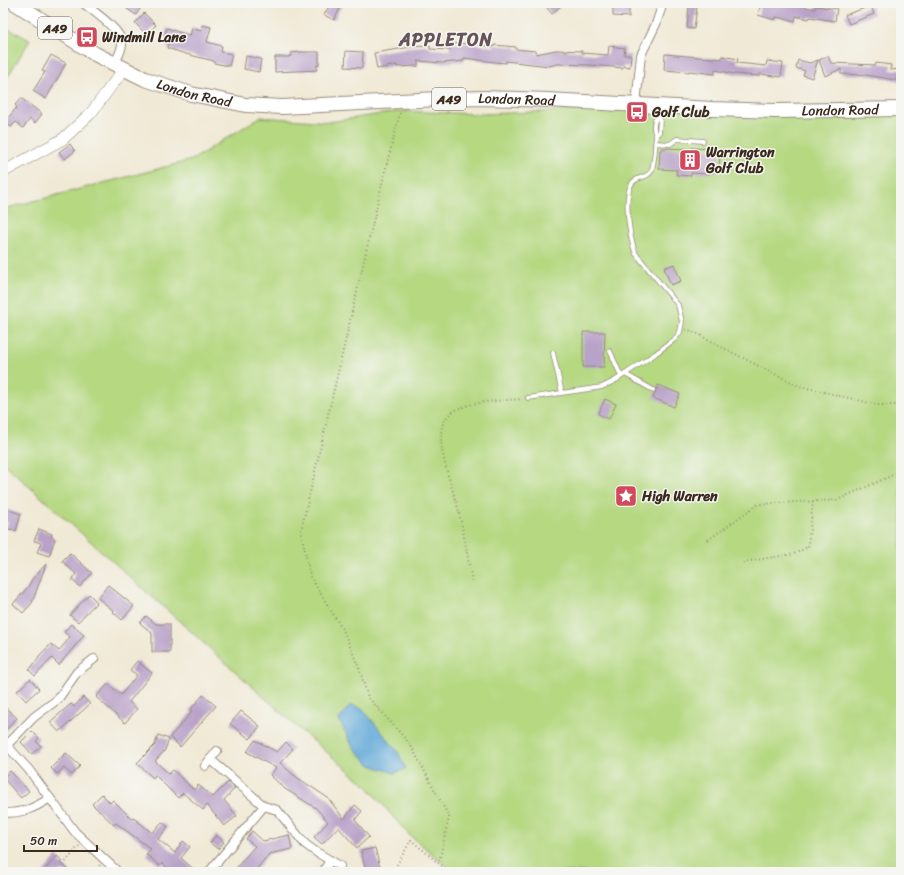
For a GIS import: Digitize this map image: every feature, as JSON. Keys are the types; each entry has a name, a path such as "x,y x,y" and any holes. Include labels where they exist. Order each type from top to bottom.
{"highway":[{"name":"London Road","path":"15,3 95,54 119,67 165,87 228,102 263,107 484,98 636,104 657,111 901,109"}],"street":[{"path":"3,172 63,139 91,114 119,67 122,38 110,25 83,3"},
{"path":"636,104 641,55 656,24 663,3"},
{"path":"94,659 77,672 58,698 5,743 30,770 75,832 118,872"},
{"path":"217,751 208,762 264,806 277,810 305,844 340,866"},
{"path":"3,813 18,813 34,808 50,798"},
{"path":"210,872 264,806"},
{"path":"324,871 330,860"}],"lane":[{"path":"528,398 602,387 655,354 674,339 680,332 682,322 678,305 636,254 632,244 628,221 628,190 634,180 649,175 652,170 656,135 654,130 657,111"},
{"path":"655,143 670,144 677,139 703,141"},
{"path":"610,351 623,375 653,390"},
{"path":"553,353 562,393"}],"path":[{"path":"400,113 384,175 301,532 310,576 344,632 359,668 368,697 410,744 449,817 439,863"},
{"path":"681,327 698,334 799,386 878,405 901,405"},
{"path":"472,581 458,510 444,460 442,449 442,430 446,418 455,410 475,404 528,398"},
{"path":"708,540 758,504 837,500 895,474"},
{"path":"743,562 794,554 808,547 813,501"},
{"path":"63,865 84,840"},
{"path":"392,872 412,840 449,872"}],"green space":[{"path":"3,26 30,40 3,84"},
{"name":"Warrington Golf Club","path":"672,107 901,108 901,872 454,872 407,833 366,785 304,733 3,463 3,209 192,160 260,117 329,122 401,111 480,114"}],"water":[{"path":"350,705 362,708 398,752 406,769 394,773 370,765 353,747 339,720"}],"building":[{"path":"119,3 144,3 136,15"},
{"path":"331,3 343,3 334,20 324,15"},
{"path":"543,3 564,3 552,14"},
{"path":"761,3 777,3 785,6 786,3 788,3 815,9 816,6 837,9 835,21 810,17 809,19 796,16 795,21 776,17 775,20 758,15"},
{"path":"613,6 629,7 629,17 613,16"},
{"path":"689,6 697,7 694,29 687,28"},
{"path":"871,6 874,14 849,24 845,15"},
{"path":"144,13 156,25 147,35 135,23"},
{"path":"202,25 211,27 207,42 222,46 221,52 232,54 229,66 214,63 214,61 167,48 169,41 164,38 167,28 190,36 192,28 201,31"},
{"path":"475,43 474,44 494,47 494,45 516,47 515,49 536,51 536,54 556,50 582,51 582,53 608,55 609,46 625,48 624,55 631,55 630,67 623,66 623,68 558,64 549,66 464,58 464,61 442,63 418,61 418,66 397,67 397,65 377,69 374,53 411,47 430,46 430,49 450,50 449,44"},
{"path":"346,51 363,52 362,68 345,67"},
{"path":"319,52 319,65 317,65 317,70 275,72 275,57 289,57 291,56 291,53"},
{"path":"665,54 722,59 722,56 738,59 737,63 766,66 767,61 783,63 781,77 760,74 759,76 735,74 715,70 715,74 664,70"},
{"path":"51,55 66,63 46,99 33,91 45,72 42,71"},
{"path":"246,56 261,59 259,72 244,69"},
{"path":"828,56 831,63 875,65 876,63 891,65 890,70 901,69 901,81 866,75 841,74 841,69 825,76 819,60"},
{"path":"798,60 810,63 818,60 812,78 803,75 805,71 796,68"},
{"path":"21,98 42,114 35,123 30,119 23,128 16,122 11,127 5,122 17,107 15,105"},
{"path":"70,144 75,151 65,159 59,152"},
{"name":"Warrington Golf Club","path":"662,148 713,149 713,151 720,151 719,172 709,172 709,174 691,173 691,176 676,175 677,170 659,169 660,150 662,150"},
{"path":"674,264 681,281 671,285 664,268"},
{"path":"583,332 605,332 604,367 583,367"},
{"path":"658,385 680,394 674,407 653,398"},
{"path":"605,399 616,404 609,419 598,414"},
{"path":"3,508 21,514 16,531 6,528 8,522 3,521"},
{"path":"39,529 52,534 51,537 55,539 49,556 37,552 41,543 34,541"},
{"path":"70,553 92,573 80,587 72,580 76,574 62,561"},
{"path":"46,564 32,603 23,613 13,604 28,587 32,579"},
{"path":"108,585 134,606 122,620 113,612 114,611 98,598"},
{"path":"89,594 97,602 78,622 70,615"},
{"path":"146,616 156,624 170,624 170,652 152,652 152,633 140,623"},
{"path":"71,624 84,635 59,665 52,658 35,676 29,670 39,658 38,657 51,644 59,651 70,637 64,632"},
{"path":"137,661 152,673 129,702 137,709 125,723 96,697 108,684 121,695 137,675 130,670"},
{"path":"30,679 39,689 26,701 17,691"},
{"path":"203,695 216,706 180,747 170,737 192,712 190,710"},
{"path":"83,697 90,704 59,732 50,722 71,704 74,707"},
{"path":"3,705 17,718 3,733"},
{"path":"241,711 260,726 250,739 230,724"},
{"path":"32,731 39,738 36,741 41,746 32,754 21,742"},
{"path":"158,735 169,739 165,750 155,761 169,774 173,770 194,790 198,785 213,797 228,782 235,788 224,800 237,816 224,826 207,805 203,810 183,793 178,798 155,775 153,778 137,763 155,745"},
{"path":"255,740 277,752 286,742 293,749 280,763 295,776 328,798 344,819 355,805 362,811 355,820 369,837 357,848 338,827 322,844 314,837 328,822 316,808 285,789 270,775 276,768 247,752"},
{"path":"66,753 80,766 72,775 64,768 57,774 51,768"},
{"path":"10,771 29,791 21,798 3,778"},
{"path":"102,794 110,803 113,800 131,818 135,819 152,833 162,822 168,827 158,839 175,853 183,841 190,847 181,858 197,872 172,872 162,863 160,866 146,854 151,849 116,823 114,825 92,804"},
{"path":"252,831 263,841 289,835 292,849 269,854 254,872 241,872 236,868 255,846 246,839"},
{"path":"216,835 224,842 218,849 210,843"},
{"path":"375,848 381,872 366,872 361,851"},
{"path":"57,856 62,861 60,863 71,872 43,872"}],"place":[{"name":"Windmill Lane","path":"87,37"},
{"name":"Golf Club","path":"637,112"},
{"name":"Warrington Golf Club","path":"690,160"},
{"name":"High Warren","path":"626,496"}],"district":[{"name":"APPLETON","path":"446,40"}]}
